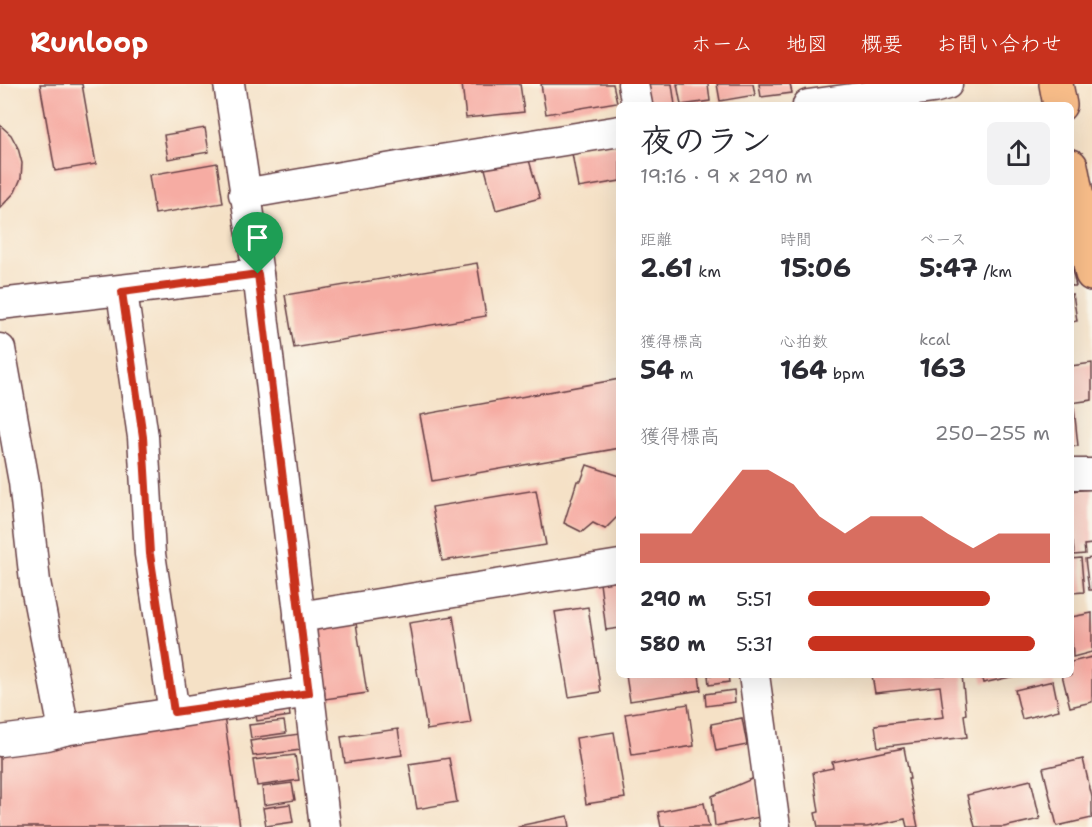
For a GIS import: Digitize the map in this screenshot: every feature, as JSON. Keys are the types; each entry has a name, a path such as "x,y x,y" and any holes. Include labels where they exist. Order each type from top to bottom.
{"main road":[{"path":"1056,84 1059,102"},
{"path":"1074,181 1092,274"}],"street":[{"path":"229,84 258,274 325,827"},
{"path":"633,84 636,102"},
{"path":"830,102 948,84"},
{"path":"244,194 616,132"},
{"path":"0,304 122,292 258,274"},
{"path":"122,292 143,437 150,554 174,712"},
{"path":"0,349 24,482 35,582 64,730"},
{"path":"1074,474 1092,474"},
{"path":"298,617 616,566"},
{"path":"754,678 775,827"},
{"path":"0,741 47,735 64,730 174,712 309,693"}],"building":[{"path":"40,84 82,84 96,164 55,171"},
{"path":"462,84 520,84 524,112 466,118"},
{"path":"541,84 613,84 617,102 546,114"},
{"path":"643,84 672,84 675,102 646,102"},
{"path":"677,84 708,84 710,101 680,102"},
{"path":"717,84 753,84 755,95 720,101"},
{"path":"759,84 790,84 792,93 761,97"},
{"path":"0,125 11,135 22,163 21,178 15,192 0,208"},
{"path":"205,128 209,152 168,159 164,135"},
{"path":"616,146 616,182 578,188 572,153"},
{"path":"527,153 540,198 496,210 484,165"},
{"path":"217,163 223,203 155,214 149,175"},
{"path":"477,263 486,316 294,348 285,295"},
{"path":"1074,301 1077,321 1074,322"},
{"path":"1092,363 1092,400 1074,403 1074,366"},
{"path":"616,380 616,449 432,481 420,415"},
{"path":"1074,408 1078,446 1074,447"},
{"path":"587,465 616,475 616,518 605,529 593,523 582,532 564,523 577,481 581,481"},
{"path":"1092,489 1092,544 1084,545 1085,554 1074,555 1074,491"},
{"path":"536,490 546,545 442,561 432,507"},
{"path":"1081,558 1084,592 1074,593 1074,559"},
{"path":"1092,558 1092,590 1089,590 1085,559"},
{"path":"616,581 616,629 606,630 600,583"},
{"path":"588,607 601,692 569,697 555,612"},
{"path":"1092,613 1092,652 1074,657 1074,616"},
{"path":"453,616 471,723 427,730 409,623"},
{"path":"356,623 367,693 325,699 315,629"},
{"path":"1092,657 1092,702 1070,707 1063,678 1074,678 1074,661"},
{"path":"626,678 699,678 701,690 630,701"},
{"path":"708,678 728,678 729,682 709,685"},
{"path":"872,678 962,678 967,737 878,747 875,725 944,717 940,686 875,693"},
{"path":"982,678 1006,678 983,683"},
{"path":"1053,681 1059,710 1022,719 1015,690"},
{"path":"734,690 735,702 706,706 705,694"},
{"path":"288,701 290,716 257,721 254,705"},
{"path":"688,704 694,746 632,755 625,714"},
{"path":"224,716 240,827 0,827 0,746"},
{"path":"742,718 747,745 716,751 711,724"},
{"path":"284,721 286,733 251,738 249,725"},
{"path":"398,729 402,755 345,763 341,737"},
{"path":"614,732 625,798 586,804 576,738"},
{"path":"299,734 301,750 253,756 250,741"},
{"path":"904,748 918,827 907,827 905,819 867,827 818,827 815,813 819,812 813,772 833,768 832,762"},
{"path":"295,755 299,780 257,786 253,760"},
{"path":"449,758 457,802 417,809 409,764"},
{"path":"1083,759 1092,797 1092,818 1057,826 1043,768"},
{"path":"754,778 760,817 715,826 712,796"},
{"path":"1031,780 1040,819 1004,827 975,827 967,795"},
{"path":"292,783 295,800 264,805 262,787"},
{"path":"704,803 709,827 661,827 658,812"},
{"path":"290,804 293,822 266,826 263,808"},
{"path":"568,816 570,827 518,827 518,826"}],"route":[{"path":"258,274 309,693 281,695 174,712 150,554 143,437 122,292 258,274"}]}
